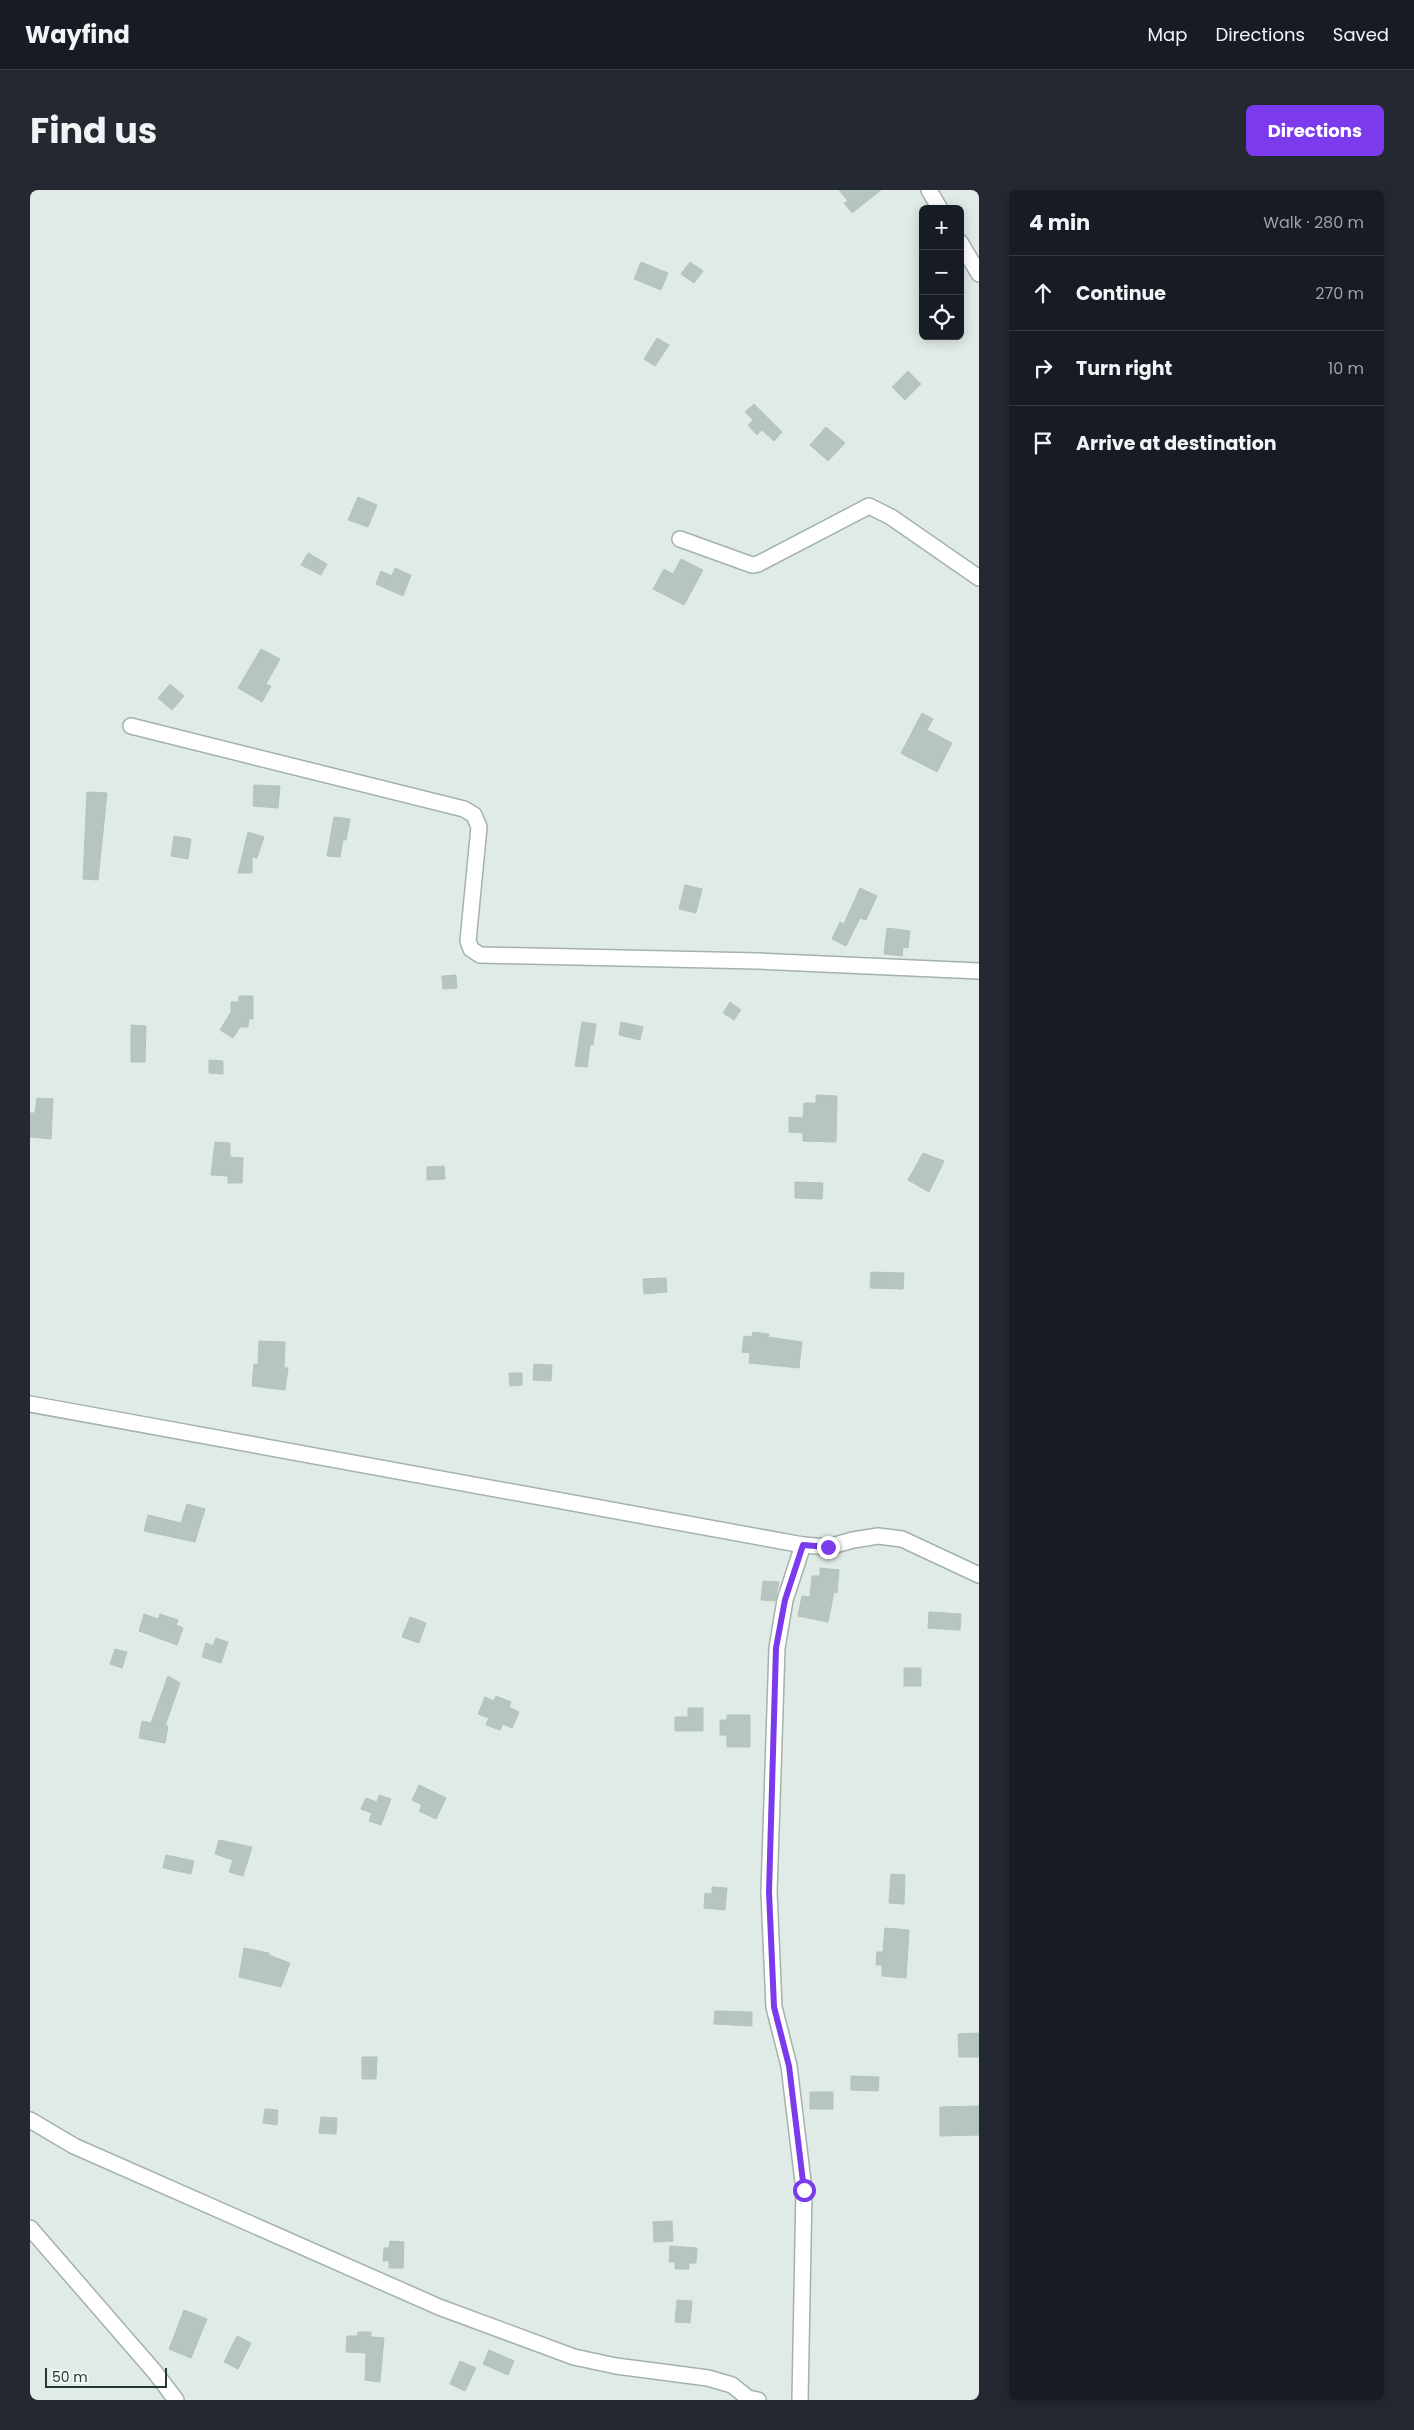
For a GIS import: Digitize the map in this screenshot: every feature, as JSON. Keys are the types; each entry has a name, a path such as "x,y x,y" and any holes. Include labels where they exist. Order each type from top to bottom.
{"street":[{"path":"929,190 938,205"},
{"path":"964,249 979,274"},
{"path":"680,539 752,565 758,564 869,506 891,517 979,578"},
{"path":"131,726 464,809 474,815 479,827 468,940 471,949 480,955 749,960 979,971"},
{"path":"30,1404 803,1545 828,1547 878,1536 902,1539 979,1575"},
{"path":"800,2400 804,2190 789,2066 774,2007 769,1892 776,1648 785,1600 803,1545"},
{"path":"30,2120 74,2146 439,2307 574,2357 616,2366 708,2378 732,2385 748,2398 758,2400"},
{"path":"30,2228 176,2400"}],"building":[{"path":"839,190 881,190 852,213 844,203 848,201"},
{"path":"641,262 668,273 661,290 634,279"},
{"path":"690,262 703,271 694,283 681,274"},
{"path":"657,338 669,345 655,366 644,359"},
{"path":"908,371 921,384 905,400 892,387"},
{"path":"754,404 782,432 774,441 762,430 757,435 748,425 753,420 745,412"},
{"path":"826,427 845,443 828,461 810,445"},
{"path":"358,497 377,505 368,527 348,520"},
{"path":"308,553 327,564 321,575 301,565"},
{"path":"681,559 703,570 684,605 653,589 664,569 673,574"},
{"path":"395,568 411,575 403,596 376,584 381,571 392,576"},
{"path":"261,649 280,659 266,684 271,686 262,702 238,688"},
{"path":"170,684 184,696 172,710 158,698"},
{"path":"922,713 933,719 927,730 952,743 937,772 912,759 914,753 911,759 901,753"},
{"path":"254,785 280,786 278,808 253,806"},
{"path":"87,792 107,793 98,880 83,879"},
{"path":"334,817 350,819 340,857 327,856"},
{"path":"248,832 264,837 257,858 252,857 252,873 238,873"},
{"path":"174,836 191,839 188,859 171,856"},
{"path":"685,885 702,889 696,913 679,909"},
{"path":"860,888 877,896 866,920 860,918 846,946 832,939 840,922 844,924"},
{"path":"887,928 910,931 908,948 903,947 902,956 884,954"},
{"path":"456,975 457,988 443,989 442,976"},
{"path":"239,996 253,996 253,1019 249,1019 248,1027 240,1027 233,1038 220,1030 231,1012 231,1002 239,1002"},
{"path":"730,1002 741,1010 734,1020 723,1013"},
{"path":"582,1022 596,1024 593,1045 590,1045 587,1067 575,1066"},
{"path":"621,1022 643,1027 640,1040 619,1035"},
{"path":"131,1025 146,1026 145,1062 131,1062"},
{"path":"209,1060 223,1061 223,1074 209,1073"},
{"path":"816,1095 837,1096 836,1142 803,1141 803,1133 789,1132 789,1117 803,1118 804,1103 816,1103"},
{"path":"37,1098 53,1099 51,1139 30,1137 30,1113 35,1113"},
{"path":"215,1142 230,1143 230,1157 243,1158 242,1183 228,1183 228,1176 211,1175"},
{"path":"923,1153 944,1161 929,1192 908,1180"},
{"path":"444,1166 445,1179 427,1180 427,1167"},
{"path":"795,1182 823,1183 822,1199 795,1198"},
{"path":"871,1272 904,1273 903,1289 870,1288"},
{"path":"666,1278 667,1292 644,1294 643,1279"},
{"path":"753,1332 769,1334 768,1337 802,1342 799,1368 749,1363 750,1353 742,1352 744,1336 752,1337"},
{"path":"259,1341 285,1342 284,1368 288,1368 285,1390 252,1386 254,1364 258,1365"},
{"path":"534,1364 552,1365 551,1381 533,1380"},
{"path":"509,1373 522,1373 522,1385 510,1386"},
{"path":"187,1504 205,1509 195,1542 144,1531 148,1515 181,1523"},
{"path":"820,1568 839,1570 837,1593 834,1592 828,1622 798,1616 802,1596 810,1597 812,1576 820,1576"},
{"path":"763,1581 779,1582 775,1601 761,1600"},
{"path":"929,1612 961,1614 960,1630 928,1628"},
{"path":"144,1614 158,1619 160,1614 178,1620 176,1625 183,1628 177,1645 139,1631"},
{"path":"410,1617 426,1623 419,1643 402,1637"},
{"path":"216,1638 228,1642 221,1663 202,1657 206,1643 213,1646"},
{"path":"115,1649 127,1652 122,1668 110,1664"},
{"path":"904,1668 921,1668 921,1686 904,1686"},
{"path":"168,1676 180,1683 165,1726 168,1726 165,1743 139,1738 142,1721 151,1723"},
{"path":"496,1696 511,1702 509,1707 519,1712 512,1728 503,1724 500,1730 486,1725 489,1718 478,1714 485,1697 494,1701"},
{"path":"688,1708 703,1708 703,1731 675,1731 675,1717 688,1717"},
{"path":"727,1715 750,1715 750,1747 727,1747 727,1735 720,1735 720,1720 727,1720"},
{"path":"419,1785 446,1798 436,1819 419,1811 422,1805 412,1800"},
{"path":"379,1795 391,1799 381,1825 369,1821 372,1813 361,1809 366,1798 377,1802"},
{"path":"219,1840 252,1847 243,1876 229,1872 233,1860 215,1854"},
{"path":"166,1855 194,1861 191,1874 163,1868"},
{"path":"891,1874 905,1875 904,1904 889,1903"},
{"path":"712,1887 727,1888 725,1910 704,1908 705,1893 712,1894"},
{"path":"885,1928 909,1930 906,1978 882,1976 882,1965 876,1965 877,1952 883,1952"},
{"path":"244,1948 269,1953 269,1955 290,1963 281,1987 239,1977"},
{"path":"715,2011 752,2012 752,2026 714,2024"},
{"path":"979,2033 979,2057 959,2057 958,2034"},
{"path":"362,2057 377,2057 376,2079 362,2079"},
{"path":"851,2076 879,2077 878,2091 851,2090"},
{"path":"810,2092 833,2092 833,2109 810,2109"},
{"path":"979,2106 979,2135 940,2136 940,2107"},
{"path":"265,2109 278,2110 277,2125 263,2123"},
{"path":"321,2117 337,2118 336,2134 319,2133"},
{"path":"672,2221 673,2241 654,2242 653,2222"},
{"path":"390,2241 404,2242 403,2268 389,2268 389,2261 383,2261 384,2248 389,2248"},
{"path":"670,2246 697,2248 696,2263 689,2263 689,2269 675,2269 675,2262 669,2262"},
{"path":"677,2300 692,2301 690,2323 675,2322"},
{"path":"184,2310 207,2319 191,2358 169,2349"},
{"path":"358,2332 371,2332 371,2337 384,2338 380,2382 365,2380 366,2353 346,2352 347,2336 357,2336"},
{"path":"237,2336 251,2343 238,2369 224,2362"},
{"path":"489,2350 514,2361 508,2375 483,2364"},
{"path":"460,2361 476,2368 465,2391 450,2384"}],"route":[{"path":"804,2190 789,2066 774,2007 769,1892 776,1648 785,1600 803,1545 828,1547"}]}
